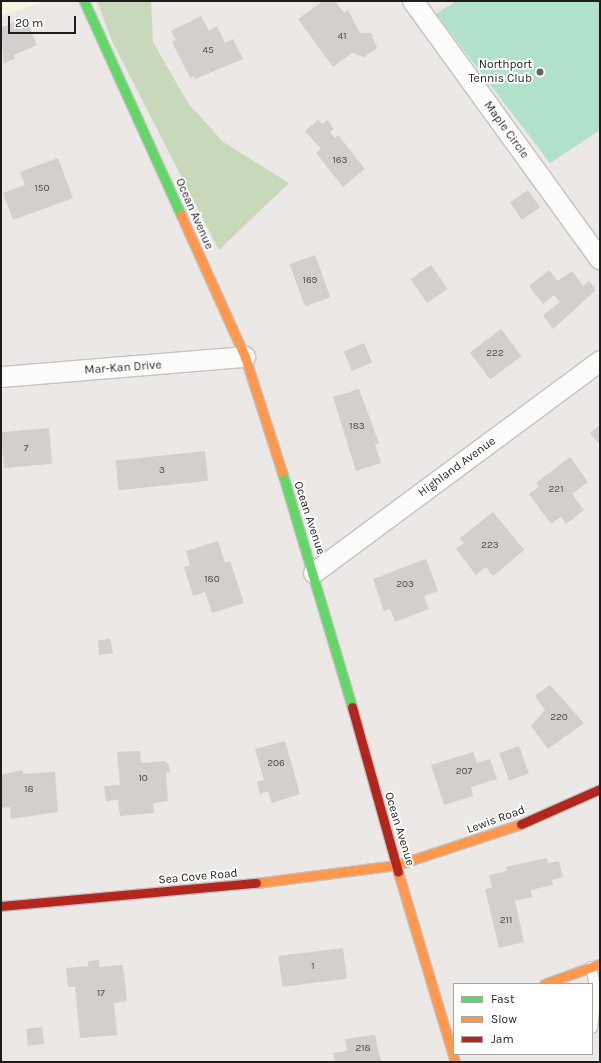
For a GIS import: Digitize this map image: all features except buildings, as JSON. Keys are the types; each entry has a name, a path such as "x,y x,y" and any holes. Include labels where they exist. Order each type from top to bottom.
{"main road":[{"name":"Ocean Avenue","path":"84,1 245,357 314,573 397,865 453,1052"},
{"name":"Lewis Road","path":"397,865 508,830 600,790"},
{"name":"Sea Cove Road","path":"1,906 206,890 397,865"},
{"path":"547,983 595,965"},
{"path":"444,1020 453,1017"}],"street":[{"name":"Maple Circle","path":"413,1 600,259"},
{"name":"Mar-Kan Drive","path":"1,377 245,357"},
{"name":"Highland Avenue","path":"314,573 600,361"}],"lane":[{"path":"593,1019 596,991 595,965"}],"shaded area":[{"path":"1,1 44,1 44,2 1,16"}],"green space":[{"path":"97,1 151,1 153,42 188,103 223,142 289,183 219,250 112,41"},
{"name":"Northport Tennis Club","path":"456,1 600,1 600,130 550,163 436,14"}],"traffic: fast":[{"path":"84,1 181,215"},
{"path":"282,472 352,707"}],"traffic: slow":[{"path":"181,215 245,357 282,472"},
{"path":"256,883 397,865 521,824"},
{"path":"398,872 455,1062"},
{"path":"547,983 600,964"}],"traffic: jam":[{"path":"352,707 398,872"},
{"path":"521,824 600,789"},
{"path":"1,906 256,883"}],"place":[{"name":"Northport Tennis Club","path":"540,72"}]}
